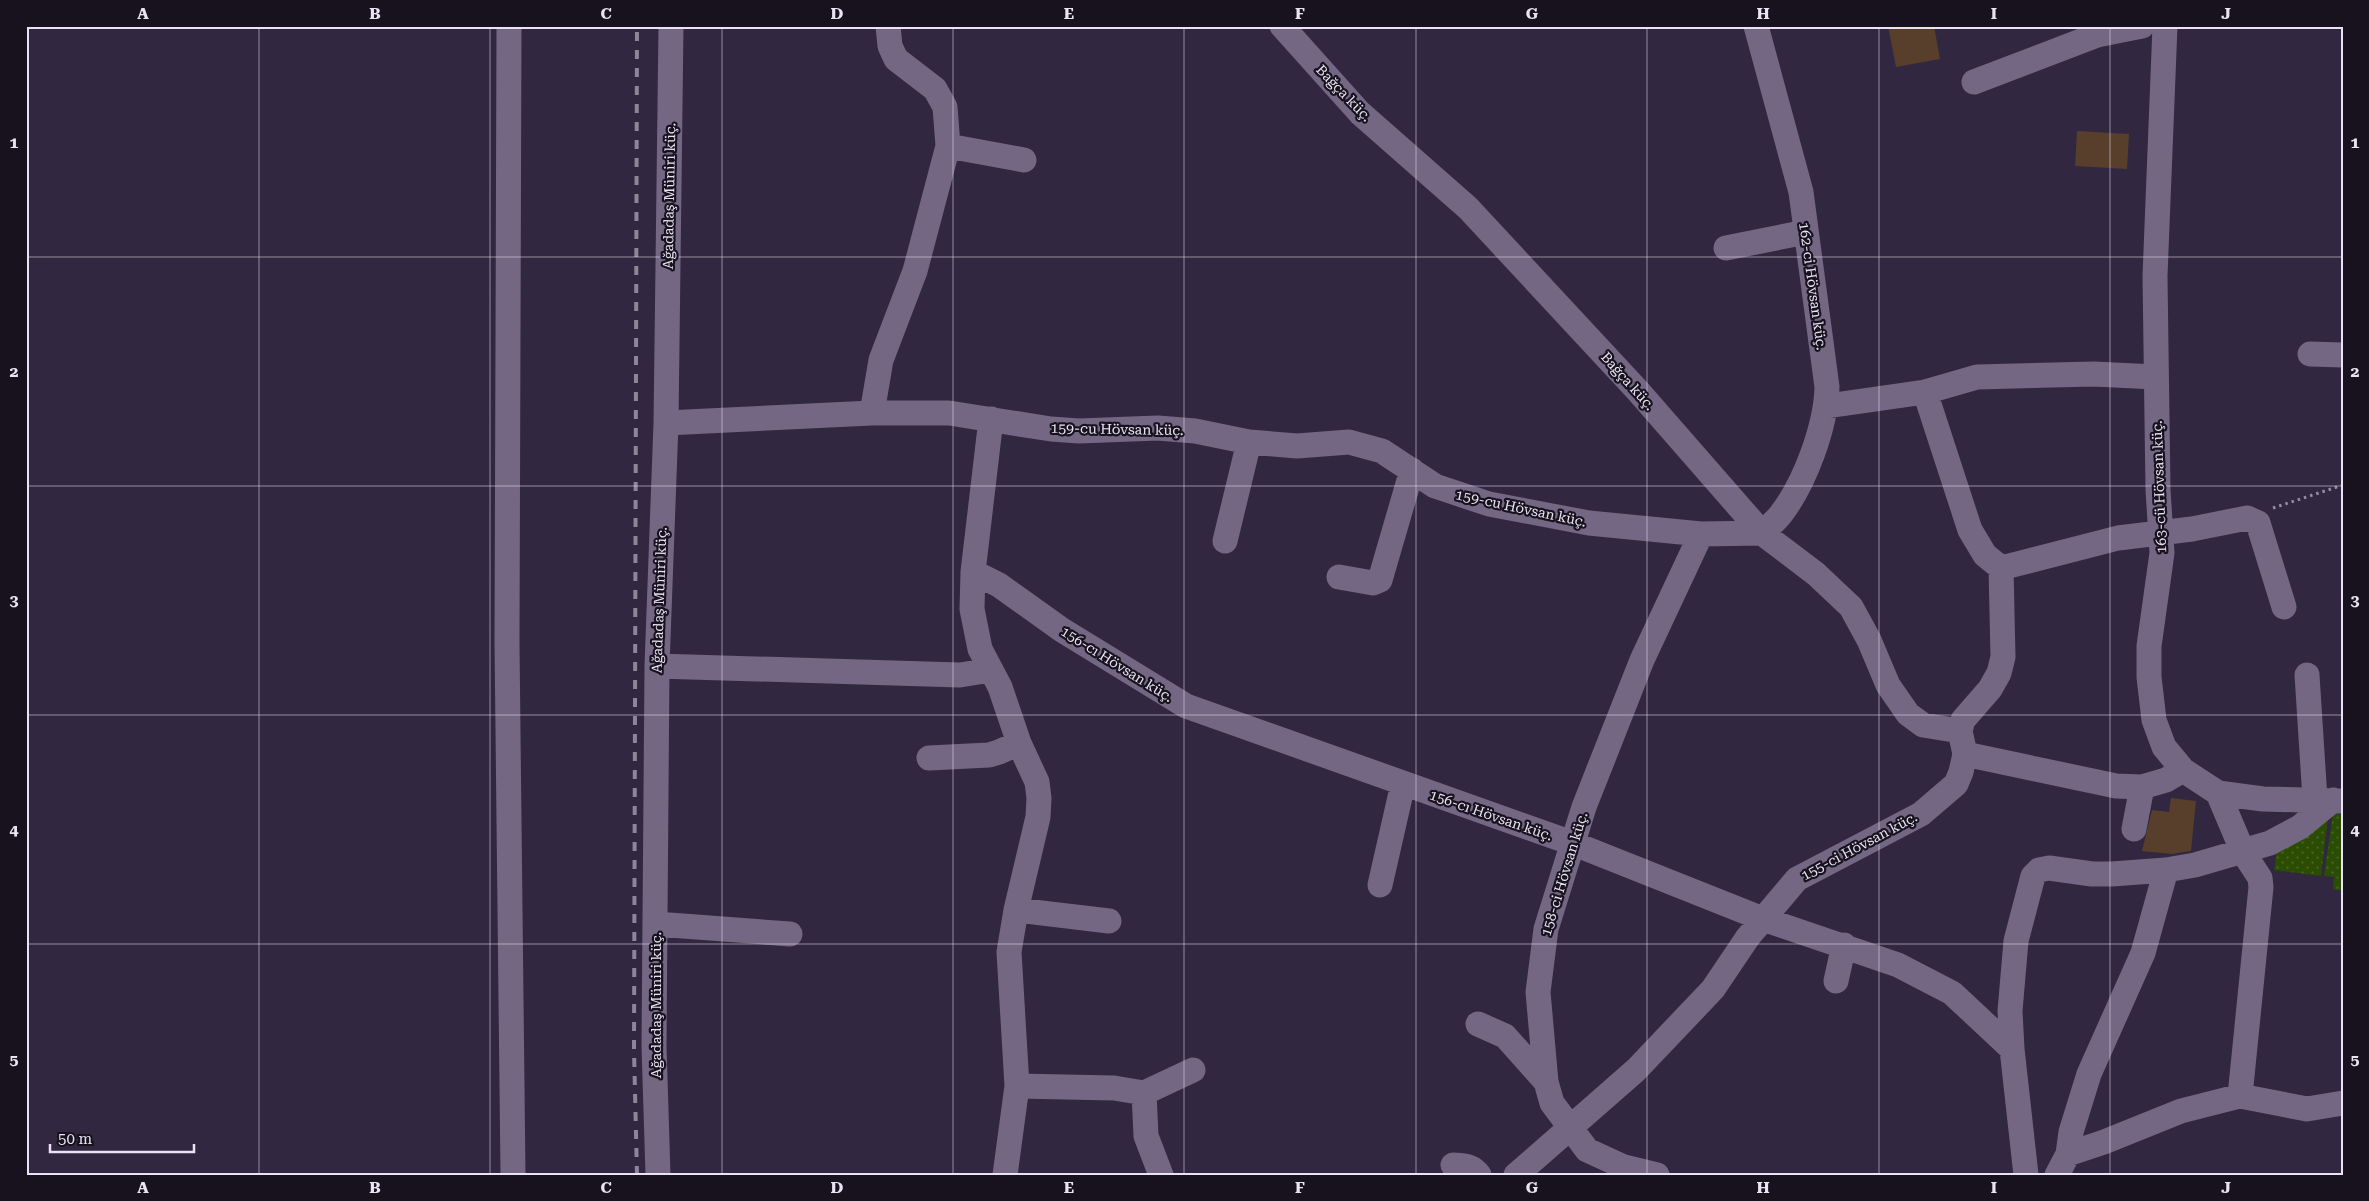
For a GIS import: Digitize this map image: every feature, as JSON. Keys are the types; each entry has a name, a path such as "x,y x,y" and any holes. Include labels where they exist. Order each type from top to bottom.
{"street":[{"path":"509,26 507,643 513,1175"},
{"name":"Ağadadaş Müniri küç.","path":"658,1175 654,1046 656,666 666,423 671,26"},
{"path":"872,413 881,360 914,271 948,146 945,107 935,89 896,59 890,46 888,26"},
{"name":"Bağça küç.","path":"1282,26 1360,113 1468,208 1638,391 1762,533 1816,574 1851,607 1869,640 1888,686 1908,714 1923,725 1963,743 2116,786 2142,787 2166,780 2183,770"},
{"name":"162-ci Hövsan küç.","path":"1756,26 1801,192 1827,387 1827,406 1811,461 1782,513 1762,533"},
{"path":"1974,82 2097,35 2142,26"},
{"name":"163-cü Hövsan küç.","path":"2165,26 2155,276 2158,490 2161,532 2159,582 2149,646 2149,677 2154,720 2164,747 2183,770 2218,793 2263,798 2330,800"},
{"path":"948,146 1024,160"},
{"path":"1726,248 1806,232"},
{"path":"2310,354 2343,355"},
{"path":"1827,406 1925,392 1977,377 2094,374 2156,377"},
{"path":"1925,392 1970,530 1985,555 2001,568 2118,538 2192,529 2247,518 2258,523 2284,607"},
{"name":"159-cu Hövsan küç.","path":"666,423 872,413 949,412 1051,429 1079,431 1158,428 1195,431 1249,442 1297,446 1349,442 1382,451 1435,486 1489,504 1589,524 1701,534 1762,533"},
{"path":"991,419 972,572 972,609 980,649 1000,687 1019,743 1038,782 1039,808 1016,910 1009,952 1017,1086 1005,1175"},
{"path":"1226,541 1249,442"},
{"path":"1339,577 1373,583 1380,580 1412,470"},
{"name":"158-ci Hövsan küç.","path":"1657,1175 1624,1167 1587,1150 1552,1103 1546,1082 1538,992 1546,929 1584,807 1642,660 1701,534"},
{"name":"155-ci Hövsan küç.","path":"1516,1175 1636,1070 1706,996 1763,920 1797,879 1921,814 1956,784 1961,772 1963,720 1990,689 1999,673 2003,657 2001,568"},
{"name":"156-cı Hövsan küç.","path":"972,572 999,585 1062,630 1186,706 1572,843 1763,920 1844,945 1898,965 1952,994 2012,1050"},
{"path":"656,666 960,675 991,670"},
{"path":"2026,1175 2012,1050 2010,1011 2016,941 2033,876 2040,870 2049,868 2092,874 2166,870 2195,865 2270,843 2300,827 2330,800 2307,676"},
{"path":"929,758 989,754 1019,743"},
{"path":"1380,885 1403,784"},
{"path":"2134,829 2142,787"},
{"path":"2218,793 2242,852 2260,878 2261,887 2240,1096"},
{"path":"2063,1164 2088,1074 2142,953 2166,870"},
{"path":"1016,910 1109,921"},
{"path":"656,924 790,934"},
{"path":"1836,981 1844,945"},
{"path":"1478,1024 1505,1036 1546,1082"},
{"path":"1017,1086 1114,1088 1144,1093 1193,1070"},
{"path":"1144,1093 1146,1136 1161,1175"},
{"path":"2063,1164 2104,1142 2181,1112 2240,1096 2307,1109 2343,1103"},
{"path":"1453,1165 1468,1166 1475,1169 1479,1175"}],"path":[{"path":"2247,518 2343,486"}],"green space":[{"path":"2333,813 2343,815 2343,891 2333,889 2334,877 2324,876"},
{"path":"2328,818 2321,876 2274,870 2277,850"}],"building":[{"path":"1888,26 1934,26 1940,59 1896,67"},
{"path":"2077,131 2129,134 2127,169 2075,166"},
{"path":"2171,798 2196,801 2191,851 2172,854 2142,851 2152,810 2169,812"}],"railway":[{"path":"637,26 634,1050 637,1175"}]}
